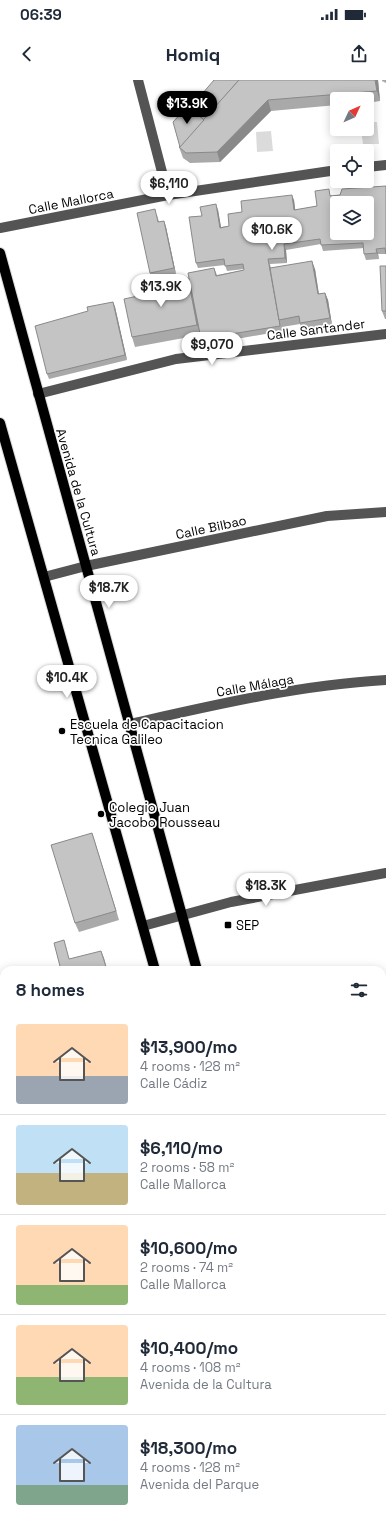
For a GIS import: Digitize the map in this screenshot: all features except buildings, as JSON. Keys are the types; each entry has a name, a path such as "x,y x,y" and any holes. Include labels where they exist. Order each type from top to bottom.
{"main road":[{"name":"Avenida de la Cultura","path":"0,253 196,966"},
{"path":"0,423 154,966"}],"street":[{"path":"138,80 168,194"},
{"path":"374,166 386,165"},
{"name":"Calle Mallorca","path":"0,228 168,194 330,171"},
{"name":"Calle Santander","path":"38,394 176,359 386,334"},
{"name":"Calle Bilbao","path":"44,577 86,566 327,516 386,512"},
{"name":"Calle Málaga","path":"130,724 247,698 358,681 386,680"},
{"path":"143,926 231,902 386,873"}],"shaded area":[{"path":"374,122 377,122 379,144 363,144 362,136 374,136"},
{"path":"271,131 273,151 257,152 256,132"}],"place":[{"name":"Escuela de Capacitacion Tecnica Galileo","path":"62,731"},
{"name":"Colegio Juan Jacobo Rousseau","path":"101,814"},
{"name":"SEP","path":"228,925"}]}
